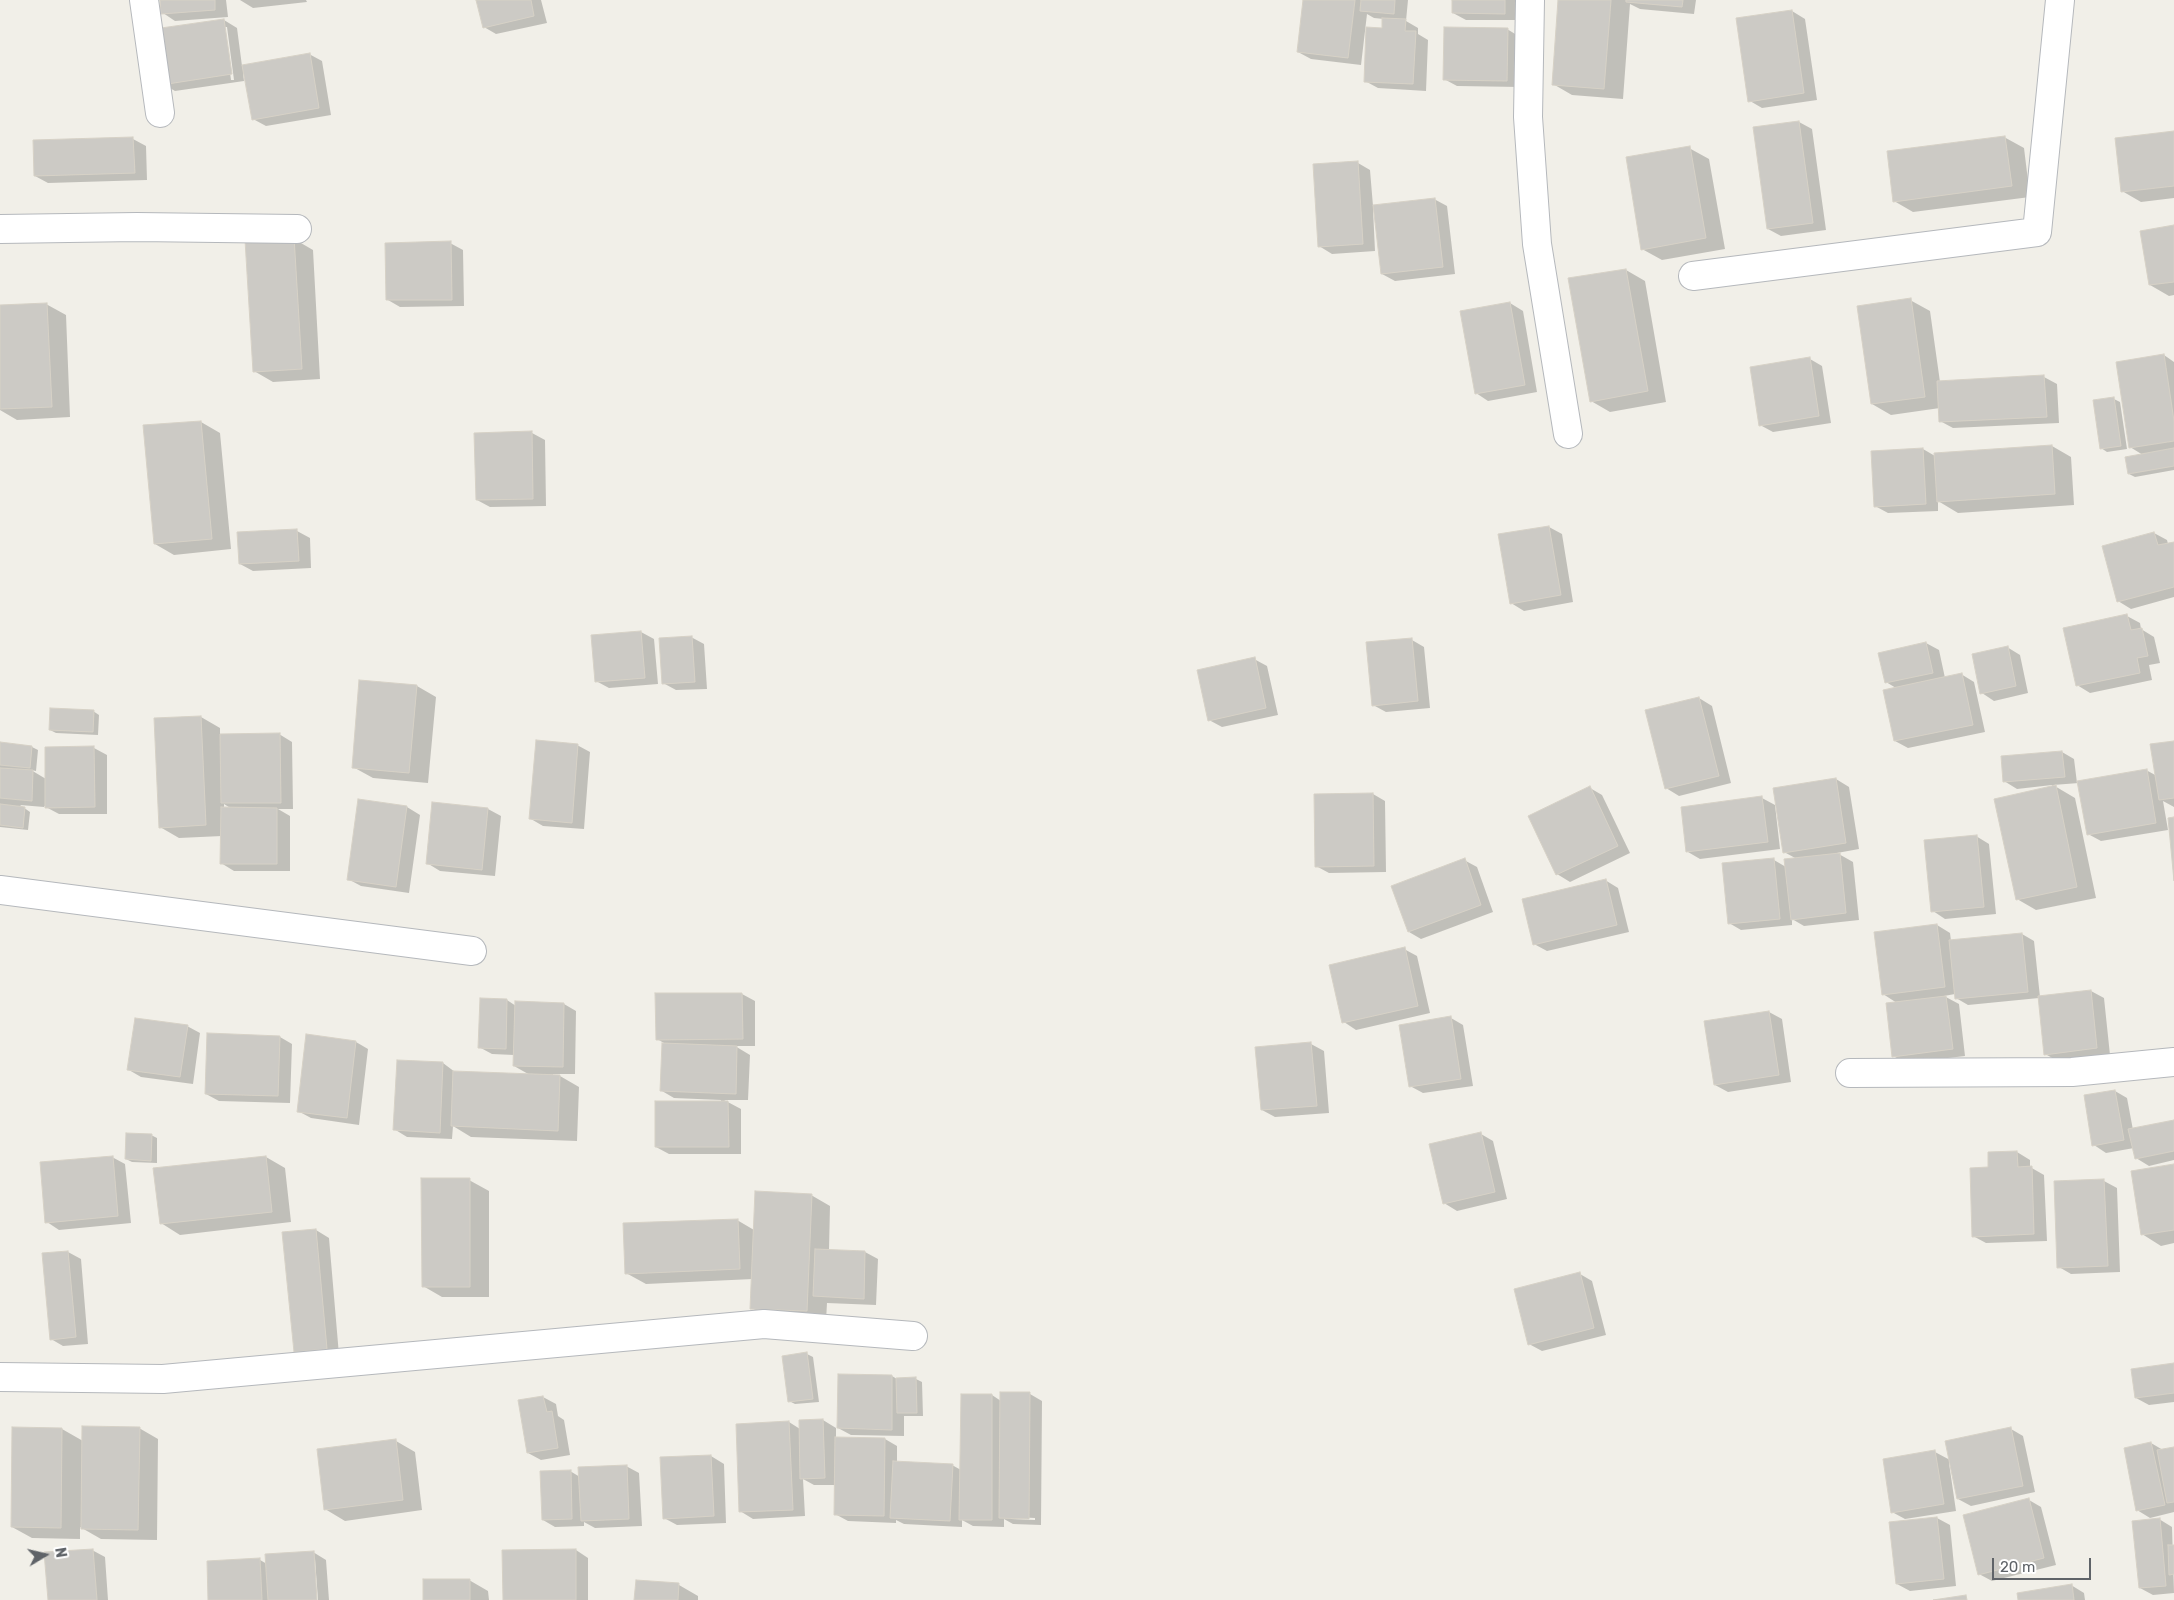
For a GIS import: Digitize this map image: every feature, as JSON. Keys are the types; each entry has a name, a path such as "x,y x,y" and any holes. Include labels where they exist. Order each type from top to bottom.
{"street":[{"path":"144,0 160,113"},
{"path":"1530,0 1528,117 1537,244 1568,434"},
{"path":"1693,276 2037,232 2060,0"},
{"path":"0,229 136,227 297,229"},
{"path":"0,890 472,951"},
{"path":"1850,1073 2072,1072 2174,1062"},
{"path":"0,1377 163,1379 764,1324 913,1336"}],"building":[{"path":"160,0 215,0 215,10 161,14"},
{"path":"476,0 531,0 534,16 483,28"},
{"path":"1303,0 1355,0 1348,58 1297,52"},
{"path":"1361,0 1395,0 1394,14 1360,11"},
{"path":"1452,0 1505,0 1505,14 1452,13"},
{"path":"1558,0 1611,0 1604,89 1552,85"},
{"path":"1626,0 1683,0 1682,7 1626,2"},
{"path":"1792,10 1804,93 1748,102 1736,18"},
{"path":"1382,18 1406,19 1405,31 1416,31 1413,84 1364,82 1366,27 1382,28"},
{"path":"224,19 232,74 161,85 154,29"},
{"path":"1444,27 1508,28 1507,81 1443,80"},
{"path":"310,53 319,108 252,120 242,65"},
{"path":"1799,121 1813,223 1767,229 1753,127"},
{"path":"2174,131 2174,186 2121,192 2115,138"},
{"path":"2005,136 2012,186 1893,202 1887,151"},
{"path":"133,137 135,173 34,176 33,140"},
{"path":"1690,146 1706,238 1641,250 1626,157"},
{"path":"1358,161 1363,244 1318,247 1313,164"},
{"path":"1435,198 1443,267 1381,274 1373,205"},
{"path":"2174,225 2174,282 2149,285 2140,231"},
{"path":"294,237 302,369 253,372 245,240"},
{"path":"451,241 452,300 386,300 385,243"},
{"path":"1626,269 1648,391 1590,402 1568,278"},
{"path":"1911,298 1925,397 1871,404 1857,306"},
{"path":"1510,302 1525,385 1475,394 1460,311"},
{"path":"47,303 52,407 0,409 0,305"},
{"path":"2164,354 2174,421 2174,441 2129,448 2116,362"},
{"path":"1810,357 1819,416 1759,426 1750,367"},
{"path":"2044,375 2047,417 1939,422 1937,381"},
{"path":"2114,397 2121,446 2100,449 2093,400"},
{"path":"201,421 212,539 154,544 143,425"},
{"path":"532,431 533,499 476,500 474,433"},
{"path":"2052,445 2055,494 1937,502 1934,453"},
{"path":"1923,448 1926,504 1874,507 1871,451"},
{"path":"2174,448 2174,466 2128,474 2125,457"},
{"path":"1549,526 1561,595 1510,604 1498,534"},
{"path":"297,529 299,561 239,564 237,532"},
{"path":"2154,532 2158,545 2174,542 2174,587 2117,602 2102,546"},
{"path":"2127,614 2131,630 2142,628 2148,656 2137,658 2140,673 2076,686 2063,628"},
{"path":"641,631 645,678 595,682 591,635"},
{"path":"692,636 695,682 662,684 659,638"},
{"path":"1412,638 1418,701 1372,706 1366,642"},
{"path":"1926,642 1933,673 1885,683 1878,653"},
{"path":"2008,646 2016,686 1980,694 1972,654"},
{"path":"1255,657 1266,708 1208,721 1197,670"},
{"path":"1962,673 1973,725 1894,741 1883,690"},
{"path":"359,680 417,685 409,773 352,768"},
{"path":"1699,697 1719,776 1665,789 1645,710"},
{"path":"50,708 94,710 93,732 49,730"},
{"path":"201,716 206,825 159,828 154,718"},
{"path":"280,733 281,803 221,803 220,734"},
{"path":"536,740 578,744 572,823 529,819"},
{"path":"2174,741 2174,798 2159,800 2150,744"},
{"path":"0,742 32,746 30,768 0,765"},
{"path":"94,746 95,807 45,808 45,747"},
{"path":"2062,751 2065,777 2003,782 2001,756"},
{"path":"0,768 33,770 32,801 0,798"},
{"path":"2147,769 2156,823 2087,835 2077,781"},
{"path":"1836,778 1846,843 1783,853 1773,788"},
{"path":"2056,785 2077,887 2016,900 1994,799"},
{"path":"1590,786 1618,846 1556,875 1528,816"},
{"path":"1373,793 1374,866 1315,867 1314,794"},
{"path":"1762,796 1768,842 1686,852 1681,807"},
{"path":"358,799 407,806 396,887 347,880"},
{"path":"432,802 488,808 482,870 426,864"},
{"path":"0,804 25,807 23,828 0,825"},
{"path":"221,807 277,808 277,864 220,864"},
{"path":"2174,817 2174,881 2168,818"},
{"path":"1977,835 1984,907 1931,912 1924,840"},
{"path":"1840,853 1846,913 1791,920 1784,859"},
{"path":"1465,858 1481,905 1408,932 1391,886"},
{"path":"1774,858 1780,919 1728,924 1722,863"},
{"path":"1606,879 1617,925 1533,945 1522,899"},
{"path":"1937,924 1945,987 1882,995 1874,932"},
{"path":"2022,933 2028,992 1955,999 1949,940"},
{"path":"1405,947 1418,1006 1342,1023 1329,965"},
{"path":"2091,990 2097,1048 2044,1055 2038,996"},
{"path":"655,993 742,993 743,1039 656,1040"},
{"path":"1946,996 1953,1049 1892,1057 1886,1003"},
{"path":"480,998 507,999 506,1049 478,1048"},
{"path":"515,1001 564,1003 563,1067 513,1066"},
{"path":"1769,1011 1779,1075 1714,1085 1704,1021"},
{"path":"1451,1016 1461,1079 1409,1087 1399,1025"},
{"path":"135,1018 188,1025 180,1077 127,1070"},
{"path":"207,1033 280,1036 278,1096 205,1094"},
{"path":"306,1034 356,1041 347,1118 297,1112"},
{"path":"1311,1042 1317,1106 1261,1110 1255,1047"},
{"path":"662,1043 737,1046 736,1094 660,1091"},
{"path":"397,1060 443,1062 440,1133 393,1130"},
{"path":"453,1071 560,1075 558,1131 451,1126"},
{"path":"2115,1090 2124,1140 2092,1146 2084,1095"},
{"path":"655,1101 728,1101 729,1147 655,1147"},
{"path":"2174,1120 2174,1151 2135,1159 2128,1129"},
{"path":"1481,1132 1495,1192 1443,1204 1429,1144"},
{"path":"126,1133 152,1134 151,1161 125,1159"},
{"path":"2017,1151 2018,1167 2032,1166 2034,1234 1972,1237 1970,1168 1988,1167 1988,1152"},
{"path":"113,1156 118,1216 45,1223 40,1162"},
{"path":"266,1156 272,1212 160,1224 153,1168"},
{"path":"2174,1164 2174,1230 2141,1235 2131,1171"},
{"path":"421,1178 470,1178 470,1287 422,1287"},
{"path":"2104,1179 2108,1266 2057,1268 2054,1181"},
{"path":"755,1191 812,1194 807,1311 750,1309"},
{"path":"738,1219 740,1269 625,1274 623,1223"},
{"path":"316,1229 327,1349 294,1352 282,1232"},
{"path":"815,1249 865,1251 864,1299 813,1296"},
{"path":"68,1251 76,1337 50,1340 42,1253"},
{"path":"1580,1272 1594,1328 1528,1345 1514,1289"},
{"path":"807,1352 813,1399 788,1402 782,1356"},
{"path":"2174,1363 2174,1393 2135,1398 2131,1369"},
{"path":"838,1374 892,1375 892,1430 837,1428"},
{"path":"916,1377 917,1413 897,1413 896,1378"},
{"path":"1000,1392 1030,1392 1029,1519 999,1518"},
{"path":"961,1394 992,1394 992,1520 959,1520"},
{"path":"543,1396 547,1412 552,1411 558,1448 527,1453 518,1400"},
{"path":"823,1419 825,1478 800,1479 799,1420"},
{"path":"789,1421 793,1510 739,1512 736,1424"},
{"path":"82,1426 140,1427 138,1530 81,1529"},
{"path":"12,1427 62,1428 61,1528 11,1527"},
{"path":"2011,1427 2023,1486 1957,1499 1945,1441"},
{"path":"835,1437 885,1438 884,1516 834,1515"},
{"path":"396,1439 403,1500 324,1510 317,1449"},
{"path":"2151,1442 2165,1505 2136,1511 2124,1448"},
{"path":"2174,1447 2174,1502 2167,1503 2157,1450"},
{"path":"1935,1450 1944,1504 1891,1513 1883,1459"},
{"path":"711,1455 714,1516 663,1519 660,1457"},
{"path":"893,1461 953,1464 950,1521 890,1518"},
{"path":"627,1465 629,1519 581,1521 578,1467"},
{"path":"571,1470 572,1519 542,1520 540,1471"},
{"path":"2029,1498 2044,1558 1978,1575 1963,1515"},
{"path":"1937,1517 1944,1579 1896,1584 1889,1522"},
{"path":"2160,1518 2166,1586 2139,1588 2132,1521"},
{"path":"2168,1545 2174,1545 2174,1574 2169,1575"},
{"path":"93,1549 97,1600 48,1600 44,1552"},
{"path":"576,1549 576,1600 503,1600 502,1550"},
{"path":"314,1551 317,1600 268,1600 265,1554"},
{"path":"260,1558 262,1600 208,1600 207,1561"},
{"path":"423,1579 470,1579 470,1600 423,1600"},
{"path":"636,1580 679,1583 678,1600 634,1600"},
{"path":"2072,1584 2074,1600 2018,1600 2017,1593"},
{"path":"1966,1595 1967,1600 1933,1600"}]}
